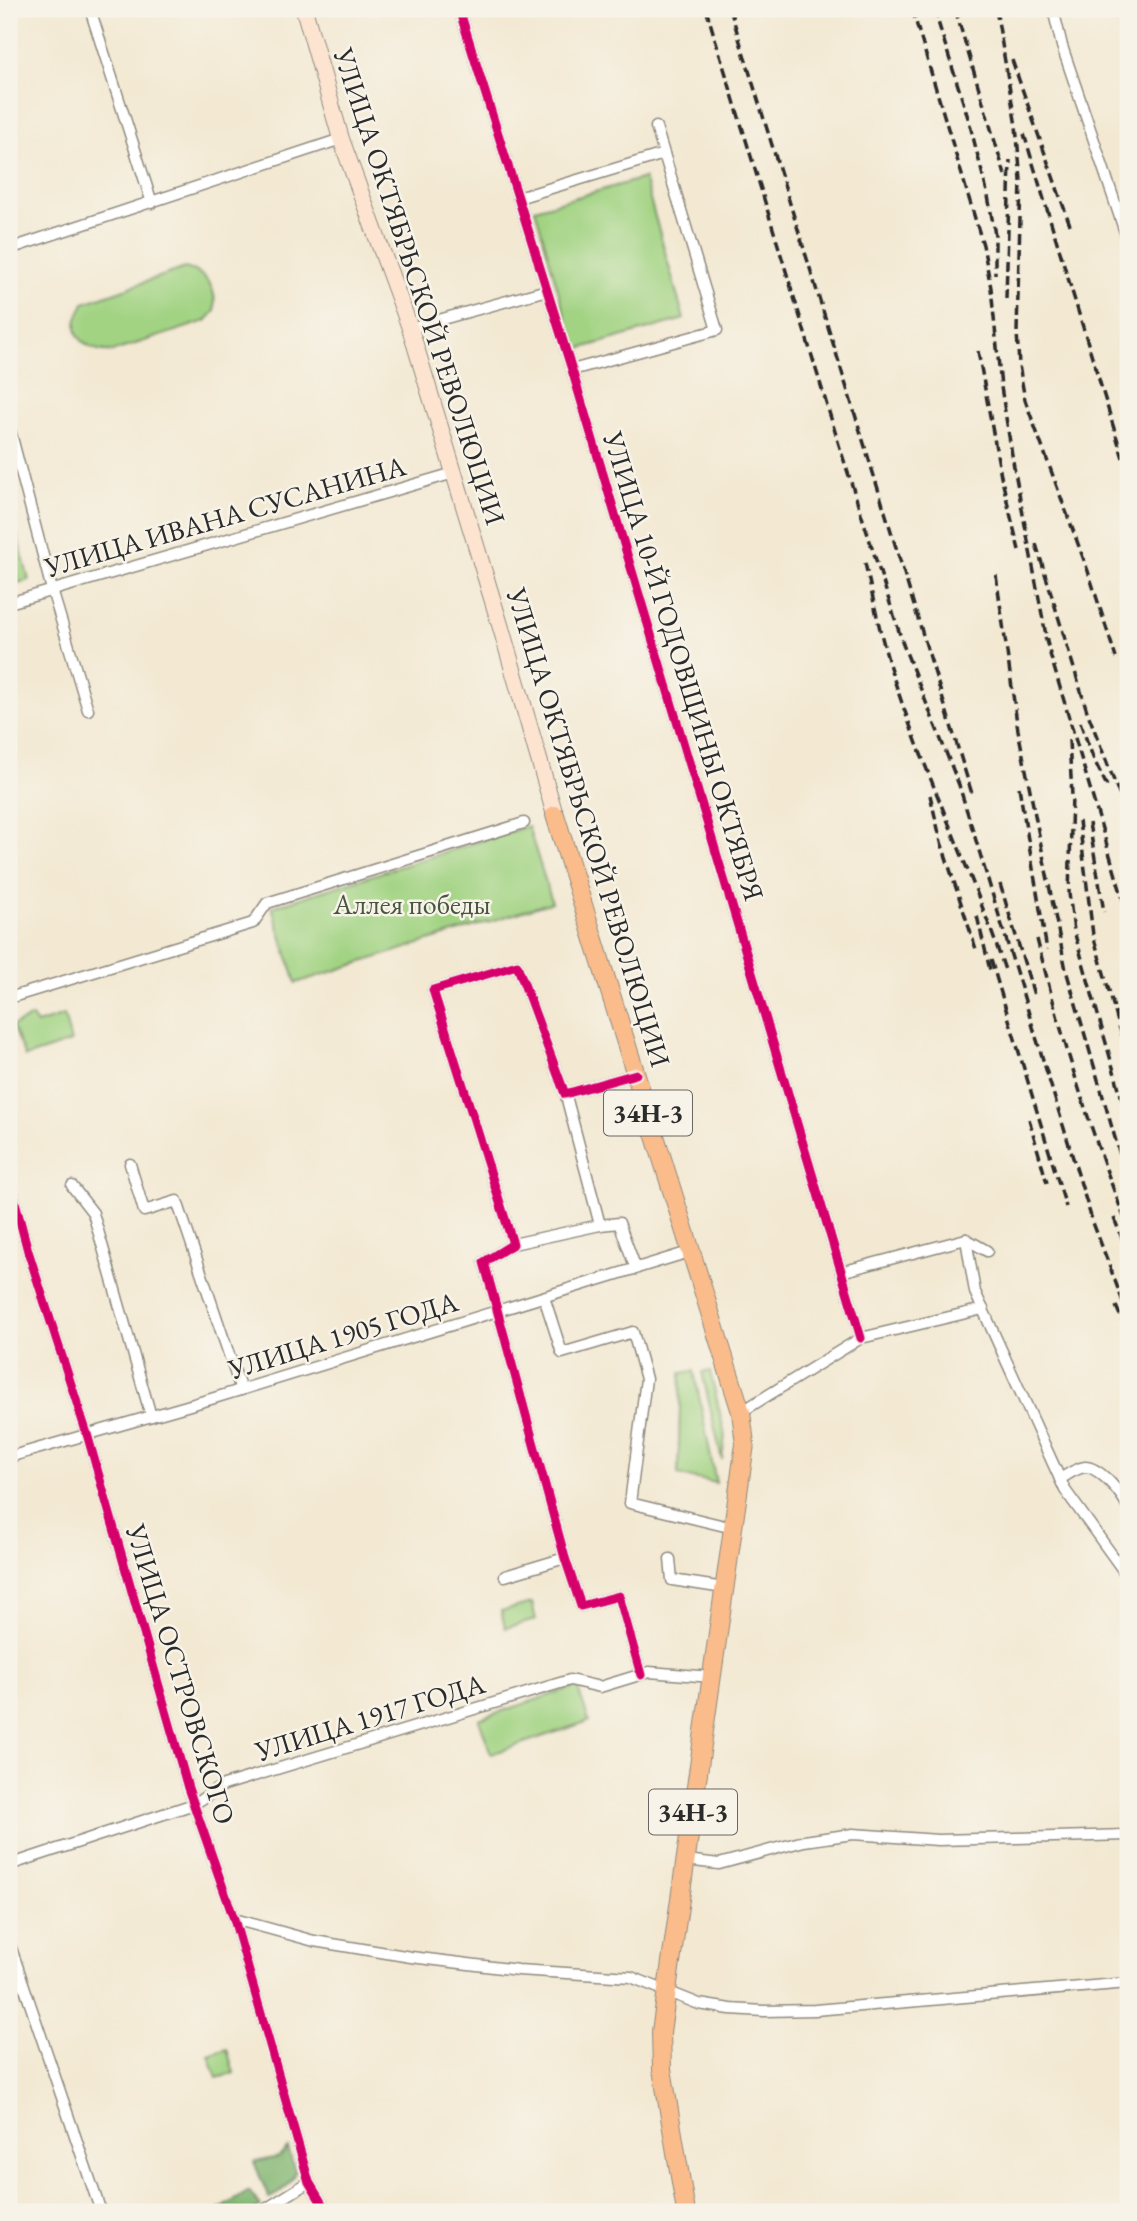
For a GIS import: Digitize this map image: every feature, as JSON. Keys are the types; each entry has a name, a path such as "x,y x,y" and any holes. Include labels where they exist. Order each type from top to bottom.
{"main road":[{"name":"УЛИЦА ОКТЯБРЬСКОЙ РЕВОЛЮЦИИ","path":"555,815 741,1412 745,1444 661,2032 662,2069 686,2212"}],"street":[{"path":"90,9 152,203"},
{"name":"УЛИЦА ОКТЯБРЬСКОЙ РЕВОЛЮЦИИ","path":"304,9 341,139 410,328 555,815"},
{"name":"УЛИЦА 10-Й ГОДОВЩИНЫ ОКТЯБРЯ","path":"459,9 572,370 861,1339"},
{"path":"1054,9 1062,46 1128,241"},
{"path":"572,370 717,331 656,127"},
{"path":"9,249 341,139"},
{"path":"517,198 664,154"},
{"path":"410,328 547,290"},
{"path":"9,426 52,590 88,710"},
{"name":"УЛИЦА ИВАНА СУСАНИНА","path":"9,603 454,473"},
{"path":"9,998 253,923 267,902 524,823"},
{"path":"513,1244 433,990 517,965 565,1092 600,1225"},
{"path":"565,1092 636,1074"},
{"path":"130,1164 144,1210 177,1201 241,1390"},
{"name":"УЛИЦА ОСТРОВСКОГО","path":"9,1179 194,1804 234,1919 309,2182 327,2212"},
{"path":"72,1186 93,1213 151,1416"},
{"path":"636,1269 619,1223 513,1244 484,1262 565,1558 581,1606 619,1596 641,1675"},
{"path":"966,1239 975,1292 1065,1490 1128,1577"},
{"path":"841,1272 966,1239 987,1251"},
{"name":"УЛИЦА 1905 ГОДА","path":"9,1457 241,1390 689,1252"},
{"path":"544,1297 562,1353 633,1332 646,1379 630,1503 733,1528"},
{"path":"741,1412 861,1339 983,1309"},
{"path":"1060,1479 1082,1467 1094,1468 1123,1496 1128,1507"},
{"path":"505,1576 565,1558"},
{"path":"670,1559 672,1580 724,1588"},
{"name":"УЛИЦА 1917 ГОДА","path":"9,1865 194,1804 224,1785 570,1679 600,1687 649,1672 712,1677"},
{"path":"686,1860 719,1864 804,1841 853,1834 938,1840 1128,1835"},
{"path":"234,1919 314,1941 399,1955 518,1970 631,1977 699,2004 764,2011 815,2010 1128,1983"},
{"path":"9,1942 101,2212"},
{"path":"261,2212 309,2182"}],"green space":[{"path":"644,178 684,319 575,350 535,209"},
{"path":"185,268 200,274 212,289 215,311 206,321 114,351 93,348 81,340 76,327 84,303"},
{"path":"9,504 29,580 9,585"},
{"name":"Аллея победы","path":"528,826 552,902 296,983 272,907"},
{"path":"64,1015 71,1042 25,1057 12,1026 32,1017 37,1024"},
{"path":"694,1371 716,1483 678,1475 681,1373"},
{"path":"710,1371 725,1435 722,1460 702,1372"},
{"path":"532,1603 536,1620 505,1628 501,1611"},
{"path":"577,1686 589,1721 491,1754 479,1719"},
{"path":"227,2049 234,2073 217,2078 209,2055"},
{"path":"288,2148 295,2172 285,2188 269,2198 254,2162 279,2157"},
{"path":"249,2191 261,2207 251,2212 216,2212"}],"railway":[{"path":"706,9 840,448 904,647 959,785 1092,1220 1128,1315"},
{"path":"730,9 973,797"},
{"path":"912,9 983,245 991,288 1001,387 1048,646"},
{"path":"934,9 969,121 988,196 995,235 995,274"},
{"path":"955,9 1005,175"},
{"path":"996,9 1016,126 1021,180 1017,332 1025,400 1088,571 1116,658"},
{"path":"1012,60 1070,225"},
{"path":"1024,134 1123,458"},
{"path":"1006,299 1010,160"},
{"path":"978,351 1001,476 1019,550"},
{"path":"1036,544 1087,711 1128,817"},
{"path":"865,563 886,654 903,706 1006,973"},
{"path":"996,575 1018,730 1066,970 1128,1176"},
{"path":"1045,637 1125,906"},
{"path":"1080,722 1107,786"},
{"path":"1069,740 1072,796 1069,893 1074,931 1128,1120"},
{"path":"1019,787 1047,950"},
{"path":"930,795 941,842 977,952"},
{"path":"1079,821 1093,935 1128,1057"},
{"path":"1089,823 1104,912"},
{"path":"1000,884 1035,998"},
{"path":"977,916 990,970"},
{"path":"1037,939 1078,1084 1128,1227"},
{"path":"991,960 1066,1207"},
{"path":"1029,1119 1047,1183"},
{"path":"1114,1218 1128,1254"},
{"path":"1116,1306 1128,1334"}],"cycle path":[{"path":"459,9 572,370 861,1338"},
{"path":"636,1074 565,1094 517,965 433,990 513,1244 484,1262 565,1558 581,1606 619,1596 641,1675"},
{"path":"9,1179 28,1251 87,1434 188,1788 234,1919 309,2182 327,2212"}]}
